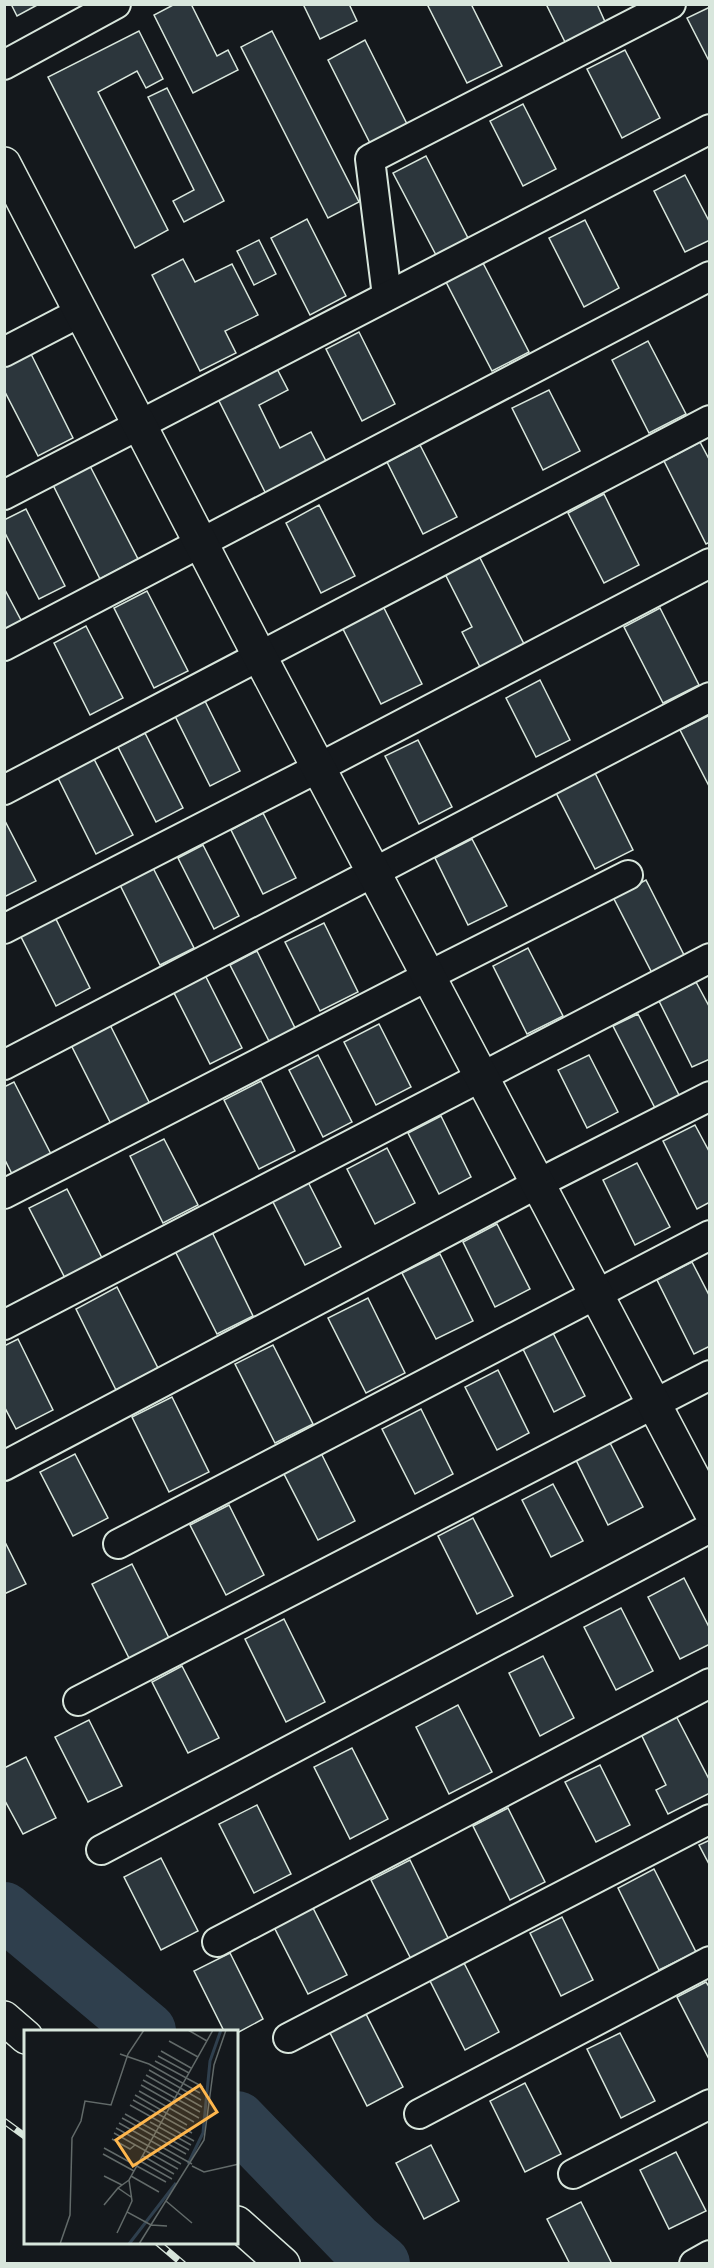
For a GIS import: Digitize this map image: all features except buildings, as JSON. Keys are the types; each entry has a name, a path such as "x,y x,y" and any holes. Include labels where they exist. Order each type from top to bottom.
{"street":[{"path":"4,64 116,4"},
{"path":"387,296 370,159 671,4"},
{"path":"4,495 710,129"},
{"path":"4,164 13,203 81,312 318,768 710,1510"},
{"path":"4,646 710,276"},
{"path":"4,352 81,312"},
{"path":"4,790 710,420"},
{"path":"4,929 318,768 710,562"},
{"path":"4,1065 710,697"},
{"path":"4,1194 628,875"},
{"path":"4,1325 710,958"},
{"path":"4,1466 537,1184 710,1096"},
{"path":"118,1544 710,1235"},
{"path":"78,1701 710,1375"},
{"path":"101,1850 710,1528"},
{"path":"217,1942 710,1683"},
{"path":"288,2038 710,1819"},
{"path":"419,2114 710,1960"},
{"path":"4,2018 24,2035"},
{"path":"573,2174 710,2104"},
{"path":"238,2224 283,2264"},
{"path":"694,2264 710,2255"}],"waterway":[{"path":"4,1911 146,2030"},
{"path":"238,2121 355,2242 381,2264"}],"railway":[{"path":"4,2121 24,2136"},
{"path":"159,2244 183,2264"}]}
